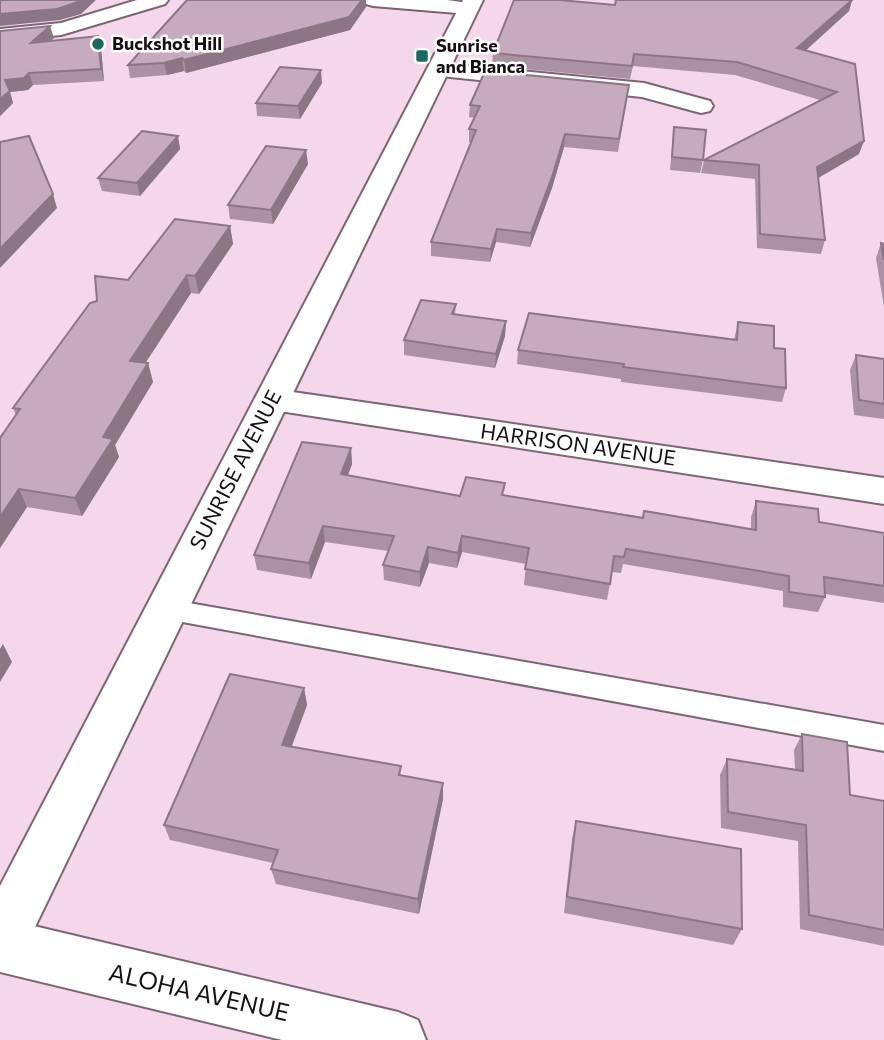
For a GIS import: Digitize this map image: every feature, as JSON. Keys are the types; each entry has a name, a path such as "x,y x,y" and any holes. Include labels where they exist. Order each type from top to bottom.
{"street":[{"path":"0,35 24,36 70,28 158,0"},
{"path":"373,0 471,4"},
{"name":"SUNRISE AVENUE","path":"0,943 471,4"},
{"path":"439,70 644,90 701,106"},
{"name":"HARRISON AVENUE","path":"272,400 884,491"},
{"name":"ALOHA AVENUE","path":"0,943 398,1040"}],"lane":[{"path":"166,609 884,738"}],"building":[{"path":"0,0 81,0 57,9 0,14"},
{"path":"187,0 362,0 349,17 184,60 182,58 164,63 128,65"},
{"path":"514,0 559,0 615,5 616,0 852,0 797,48 855,64 864,141 817,167 825,240 760,234 759,165 704,160 837,92 737,62 634,54 632,66 493,53"},
{"path":"50,26 31,43 98,36 101,69 29,73 24,78 5,80 10,91 0,99 0,31"},
{"path":"280,67 321,70 298,106 256,103"},
{"path":"485,71 629,85 619,139 565,134 531,233 497,229 491,249 431,242 476,130 469,129 480,106 470,105"},
{"path":"674,127 706,130 703,160 672,157"},
{"path":"142,131 178,136 137,183 98,178"},
{"path":"29,136 53,194 0,249 0,142"},
{"path":"266,146 306,150 271,210 228,205"},
{"path":"175,219 230,226 195,276 187,275 130,361 148,363 103,437 113,439 75,498 19,489 0,517 0,438 20,409 13,408 90,303 97,301 95,276 128,280"},
{"path":"421,300 456,304 452,314 506,321 496,354 404,340"},
{"path":"529,313 737,340 738,322 774,326 774,348 785,349 786,388 518,350"},
{"path":"856,355 884,359 884,404 859,400"},
{"path":"302,442 351,448 341,474 460,496 466,477 505,483 502,495 643,518 644,511 756,530 756,501 818,509 819,522 884,533 884,586 824,577 825,597 789,592 789,576 626,549 624,557 614,556 610,584 525,569 529,548 462,536 458,553 428,547 420,572 383,565 394,536 323,526 309,563 254,555"},
{"path":"230,674 304,688 282,745 401,766 399,775 443,783 418,899 271,869 278,850 164,825"},
{"path":"802,734 847,742 850,795 884,801 884,930 809,915 806,825 728,812 727,759 803,771"},
{"path":"576,821 741,849 742,929 567,897"}],"place":[{"name":"Buckshot Hill","path":"98,44"},
{"name":"Sunrise and Bianca","path":"422,56"}]}
